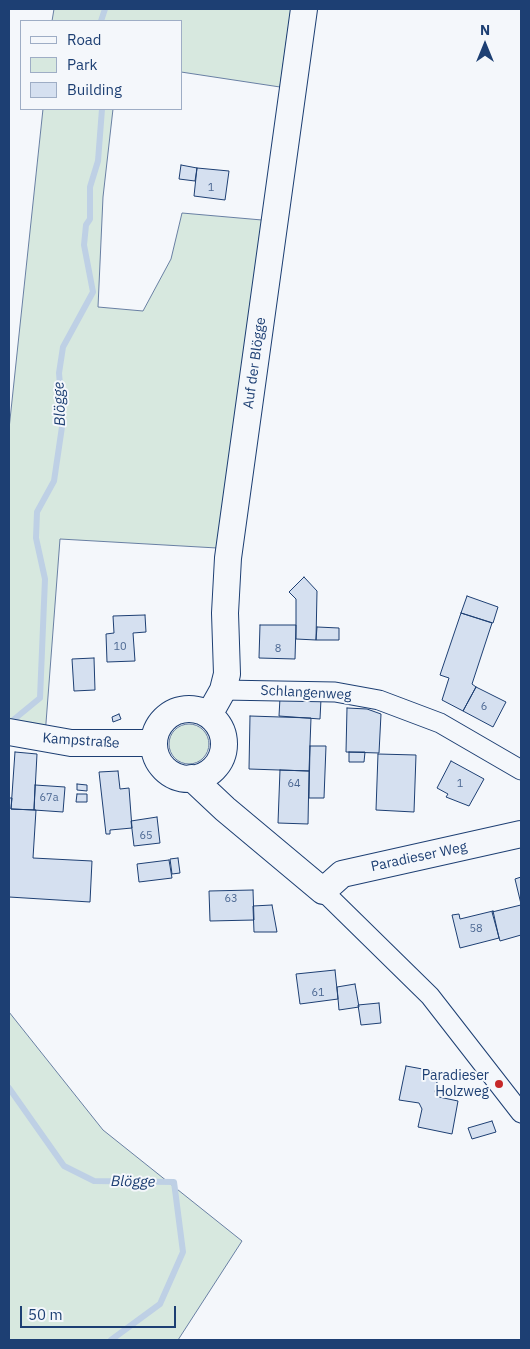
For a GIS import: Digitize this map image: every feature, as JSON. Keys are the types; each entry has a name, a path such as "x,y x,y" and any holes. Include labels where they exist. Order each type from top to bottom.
{"street":[{"name":"Auf der Blögge","path":"208,715 224,690 228,658 224,613 228,558 304,9"},
{"name":"Schlangenweg","path":"224,690 336,692 379,700 440,723 521,770"},
{"path":"194,709 208,715 219,726 223,736 224,746 216,765 210,771 192,778 181,777 170,772 158,759 154,743 156,730 172,713 194,709"},
{"name":"Kampstraße","path":"9,732 71,742 154,743"},
{"path":"216,765 225,809"},
{"path":"192,778 225,809 323,891 430,996 521,1113"},
{"name":"Paradieser Weg","path":"323,891 342,874 521,834"}],"green space":[{"path":"54,9 291,9 280,87 182,72 182,20 52,20"},
{"path":"43,110 113,110 103,197 98,307 143,311 171,259 182,213 262,220 217,548 60,539 45,736 9,725 9,429"},
{"path":"189,724 200,727 206,733 209,744 206,755 200,761 189,764 178,761 172,755 169,744 172,733 178,727"},
{"path":"9,1012 103,1130 242,1241 178,1340 9,1340"}],"building":[{"path":"181,165 197,168 195,181 179,179"},
{"path":"197,168 229,171 225,200 194,196"},
{"path":"304,577 317,591 316,640 296,639 296,599 289,592"},
{"path":"467,596 498,607 493,623 461,613"},
{"path":"461,613 492,623 472,684 476,687 463,711 442,700 449,678 440,675"},
{"path":"145,615 146,632 133,633 135,661 107,662 106,634 114,633 113,616"},
{"path":"260,625 296,625 295,659 259,658"},
{"path":"317,627 339,628 339,640 316,640"},
{"path":"94,658 95,690 74,691 72,659"},
{"path":"476,687 506,702 493,727 463,711"},
{"path":"280,698 321,699 320,719 279,716"},
{"path":"347,708 367,709 381,714 379,753 346,752"},
{"path":"119,714 121,719 113,722 112,717"},
{"path":"250,716 311,718 309,771 249,769"},
{"path":"310,746 326,746 324,798 309,798"},
{"path":"15,752 37,754 34,810 11,809"},
{"path":"349,752 365,752 364,762 349,762"},
{"path":"378,754 416,755 414,812 376,810"},
{"path":"451,761 484,779 469,806 446,797 448,794 437,788"},
{"path":"280,770 309,771 308,824 278,823"},
{"path":"118,771 120,789 129,788 132,828 110,830 110,834 106,834 99,772"},
{"path":"77,784 87,785 87,791 77,790"},
{"path":"35,785 65,787 63,812 34,810"},
{"path":"77,794 87,794 87,802 76,802"},
{"path":"9,798 12,798 11,809 36,810 33,858 92,861 90,902 9,897"},
{"path":"157,817 160,843 134,846 131,821"},
{"path":"178,858 180,873 172,874 170,859"},
{"path":"169,860 172,878 139,882 137,864"},
{"path":"521,877 521,904 515,879"},
{"path":"253,890 254,920 210,921 209,891"},
{"path":"272,905 277,932 254,932 253,906"},
{"path":"521,905 521,935 500,941 492,912"},
{"path":"493,911 499,938 460,948 452,915 459,914 460,919"},
{"path":"335,970 338,999 300,1004 296,974"},
{"path":"355,984 359,1007 339,1010 337,987"},
{"path":"379,1003 381,1023 361,1025 358,1005"},
{"path":"406,1066 439,1072 435,1092 439,1097 458,1101 452,1134 418,1127 422,1109 419,1103 399,1100"},
{"path":"492,1121 496,1132 472,1139 468,1128"}],"waterway":[{"name":"Blögge","path":"101,20 105,9"},
{"name":"Blögge","path":"12,721 40,698 45,579 36,538 37,512 54,481 63,420 59,373 63,347 93,292 84,245 86,225 90,219 90,187 98,161 102,110"},
{"name":"Blögge","path":"9,1088 64,1166 94,1181 174,1182 183,1252 160,1304 111,1340"}],"place":[{"name":"Paradieser Holzweg","path":"499,1084"}]}
